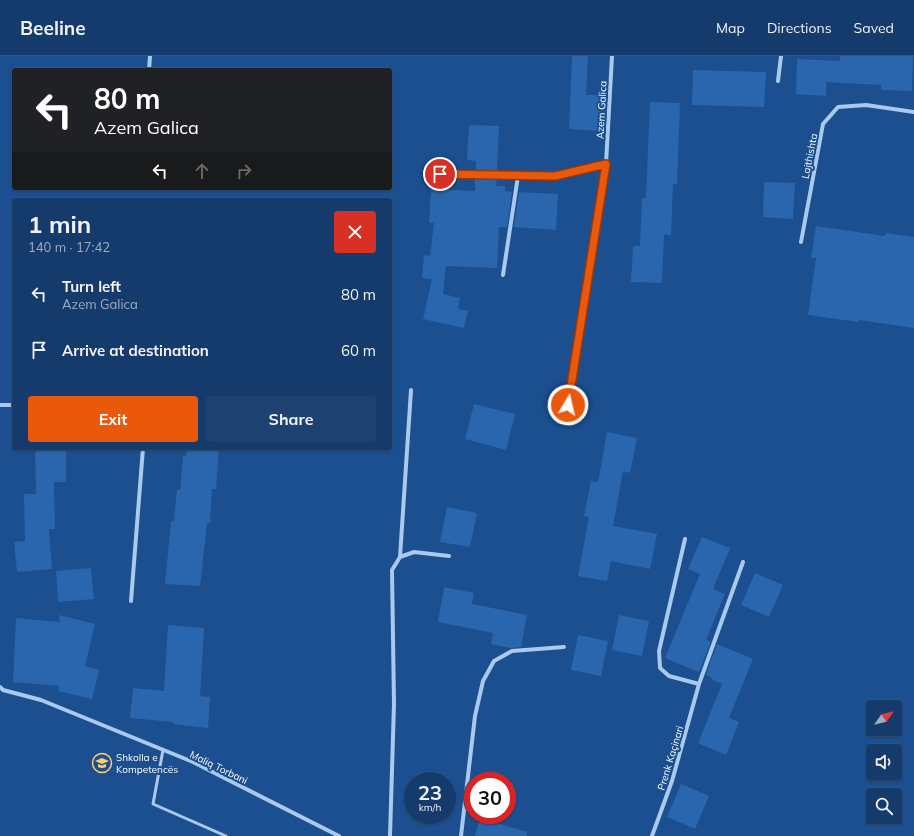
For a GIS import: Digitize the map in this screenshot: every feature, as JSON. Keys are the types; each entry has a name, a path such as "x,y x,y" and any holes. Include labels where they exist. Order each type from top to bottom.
{"street":[{"path":"149,68 150,56"},
{"name":"Azem Galica","path":"568,405 606,164 612,56"},
{"path":"778,81 781,56"},
{"name":"Lajthishta","path":"801,242 823,124 838,107 866,105 914,112"},
{"path":"440,174 555,176 606,164"},
{"path":"503,275 518,176"},
{"path":"390,836 394,704 392,570 400,557 411,390"},
{"path":"0,405 12,405"},
{"path":"130,601 143,450"},
{"path":"685,539 659,651 660,668 668,676 700,684"},
{"path":"400,557 414,552 449,556"},
{"name":"Prenk Kaçinari","path":"652,836 672,781 700,684 743,562"},
{"path":"460,836 475,716 483,681 494,661 512,651 564,648"},
{"name":"Maliq Torbani","path":"0,687 3,690 41,700 193,762 339,836"}],"lane":[{"path":"163,750 153,804 226,836"}],"building":[{"path":"572,56 588,56 586,95 601,95 599,131 569,129"},
{"path":"840,56 913,56 912,91 881,90 881,85 826,82 826,96 796,94 797,59 840,61"},
{"path":"693,70 766,72 764,107 692,105"},
{"path":"650,102 680,103 677,184 673,184 671,235 664,234 662,283 631,282 633,246 640,246 642,198 646,198"},
{"path":"469,125 499,126 497,171 476,171 476,161 467,160"},
{"path":"475,178 497,178 496,186 505,186 505,191 512,192 507,227 499,227 497,268 446,266 443,294 460,298 458,309 468,311 464,328 423,319 432,279 422,278 424,255 430,256 434,223 429,223 431,189 475,191"},
{"path":"764,182 795,183 793,219 763,217"},
{"path":"519,192 558,194 556,230 514,227"},
{"path":"816,226 885,236 886,233 914,237 914,328 859,320 859,322 808,315 816,258 811,258"},
{"path":"474,404 515,414 506,450 465,439"},
{"path":"607,432 637,438 630,473 623,471 613,526 657,534 650,569 611,561 607,581 578,576 589,517 584,516 591,481 598,482"},
{"path":"35,450 66,450 66,482 54,482 55,529 49,529 52,569 17,572 14,542 25,541 24,494 36,494"},
{"path":"187,450 219,450 216,489 212,489 210,523 207,523 200,586 165,584 171,521 174,521 177,490 180,490 183,456 186,456"},
{"path":"447,507 477,513 470,547 440,542"},
{"path":"702,537 730,548 713,589 725,594 706,640 711,641 699,672 665,658 700,574 688,569"},
{"path":"91,568 94,599 58,602 56,571"},
{"path":"755,573 783,585 769,617 741,605"},
{"path":"444,587 474,593 472,604 527,615 521,647 510,648 491,644 493,633 438,622"},
{"path":"59,615 95,624 85,666 99,670 92,699 58,691 59,686 13,682 16,618 60,622"},
{"path":"619,615 649,621 642,656 612,650"},
{"path":"168,625 204,628 200,696 210,697 208,728 173,724 173,722 130,718 133,688 164,691"},
{"path":"578,635 608,641 601,676 571,670"},
{"path":"717,644 753,659 729,718 739,722 726,755 698,743 722,684 712,680 713,678 706,675"},
{"path":"681,784 709,796 695,829 667,817"},
{"path":"478,824 500,824 527,832 527,836 475,836"}],"place":[{"name":"Shkolla e Kompetencës","path":"102,763"}],"route":[{"path":"440,174 555,176 606,164 568,405"}]}
